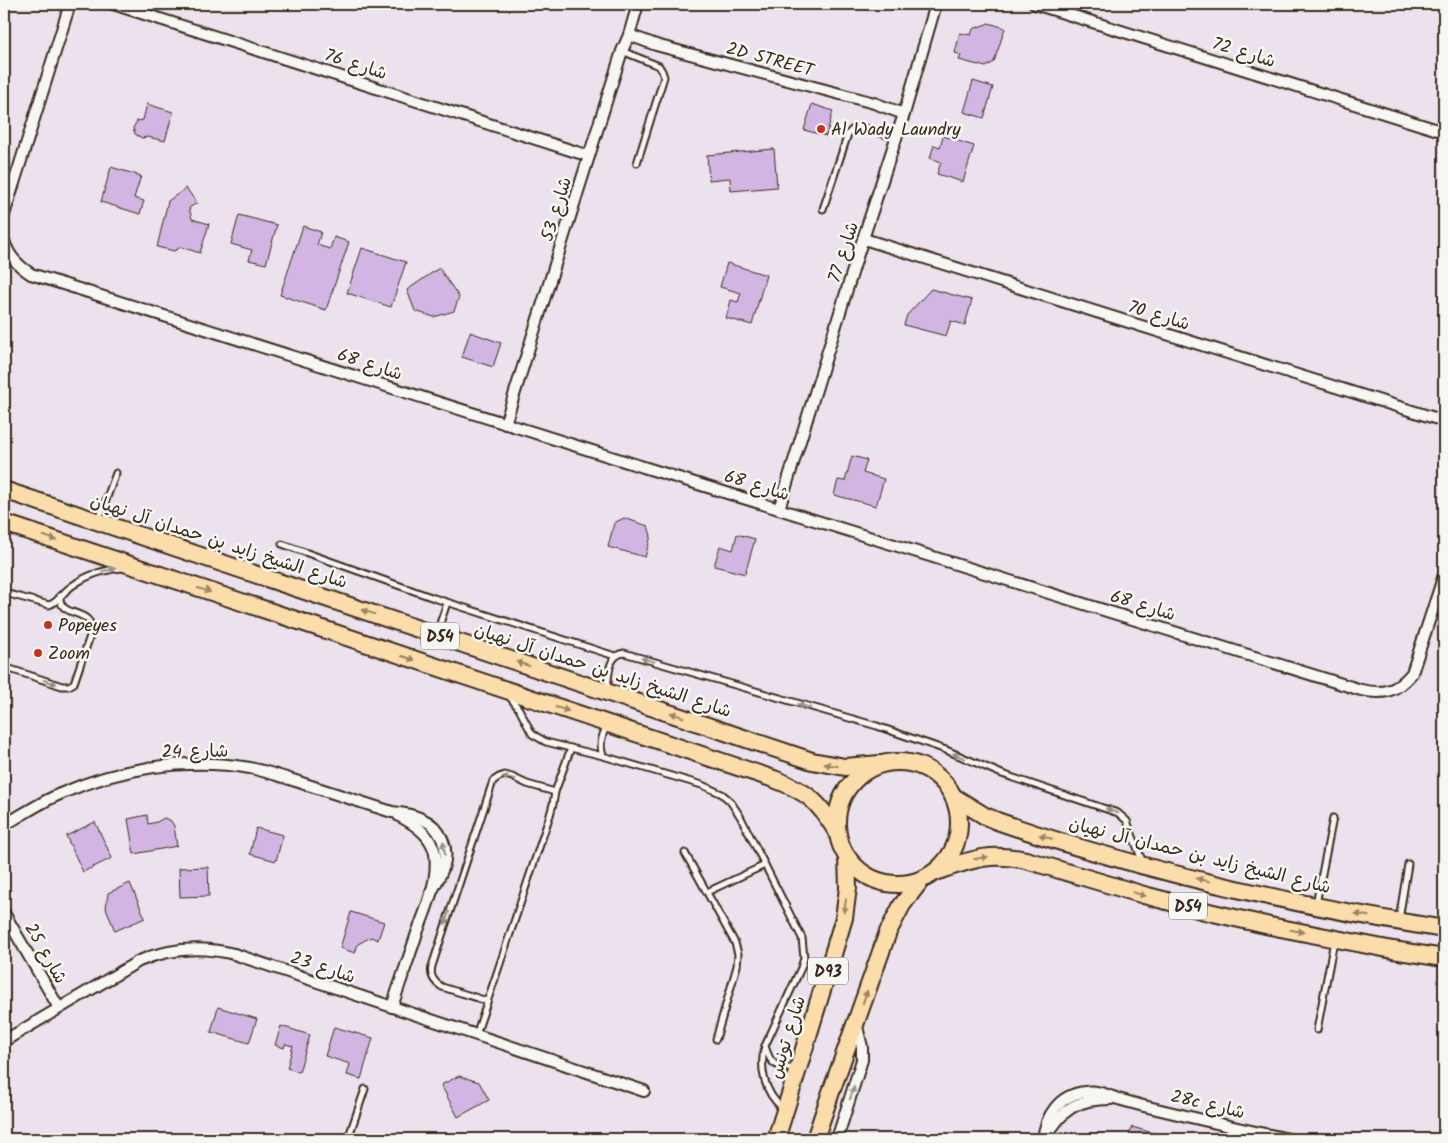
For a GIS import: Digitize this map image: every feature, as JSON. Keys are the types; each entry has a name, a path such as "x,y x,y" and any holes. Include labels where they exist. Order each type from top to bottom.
{"main road":[{"name":"شارع الشيخ زايد بن حمدان آل نهيان","path":"4,490 823,764 845,767 880,764"},
{"name":"D54","path":"4,523 774,779 794,787 814,800 837,832"},
{"path":"897,762 914,764 931,771 944,782 954,797 959,817 958,838 949,857 928,876 905,884 888,884 872,879 858,870 847,858 837,832 838,810 846,790 861,774 880,764 897,762"},
{"name":"شارع الشيخ زايد بن حمدان آل نهيان","path":"954,797 997,821 1063,843 1144,865 1276,898 1444,929"},
{"name":"D54","path":"928,876 974,859 991,856 1009,857 1026,860 1209,912 1270,926 1444,958"},
{"name":"شارع تونس","path":"776,1139 844,918 848,888 847,858"},
{"name":"D93","path":"815,1139 888,932 902,905 928,876"}],"street":[{"path":"4,215 70,4"},
{"name":"شارع 76","path":"113,4 589,156"},
{"name":"شارع 53","path":"505,424 638,4"},
{"name":"شارع 77","path":"779,509 904,114 936,4"},
{"name":"شارع 72","path":"1035,4 1444,132"},
{"name":"2D STREET","path":"629,35 656,45 874,103 904,114"},
{"name":"شارع 70","path":"864,239 1444,421"},
{"name":"شارع 68","path":"4,241 13,260 31,274 505,424 1360,690 1375,693 1390,691 1402,684 1412,673 1444,575"},
{"name":"شارع 24","path":"4,825 58,794 84,784 139,770 188,764 234,766 267,772 392,812 417,827 429,840 435,854 431,893 392,1007"},
{"name":"شارع 25","path":"4,913 59,1008"},
{"name":"شارع 23","path":"4,1042 139,962 163,952 191,948 234,954 644,1091"},
{"path":"837,1139 862,1060 862,1047 856,1023"},
{"name":"28c شارع","path":"1044,1139 1069,1102 1119,1099 1220,1125 1289,1139"}],"lane":[{"path":"622,51 658,66 664,77 637,163"},
{"path":"823,209 848,134 852,130 856,127 862,127 896,138"},
{"path":"98,522 116,473"},
{"path":"282,544 448,603 615,656 628,654 877,726 946,750 1002,774 1118,813 1127,821 1144,865"},
{"path":"4,591 49,605 55,602 72,585 95,573 135,567"},
{"path":"4,667 62,686 69,686 74,683 91,633 91,625 86,618 64,608 60,602 60,596"},
{"path":"436,635 448,603"},
{"path":"606,691 611,664 615,656"},
{"path":"504,690 519,709 532,734 546,742 603,756 702,786 722,794 730,801 740,816 802,938 804,958 765,1046 762,1064 763,1075 772,1096 785,1109"},
{"path":"603,756 601,742 608,724"},
{"path":"476,1035 571,748"},
{"path":"488,1001 442,987 436,983 432,977 432,963 494,781 505,775 555,792"},
{"path":"1316,906 1332,818"},
{"path":"685,853 735,943 738,954 737,966 716,1040"},
{"path":"1399,922 1408,864"},
{"path":"706,892 765,865"},
{"path":"1318,1030 1334,938"},
{"path":"765,1046 769,1060 773,1063 780,1067 798,1070"},
{"path":"348,1139 365,1089"}],"building":[{"path":"989,23 1005,28 994,62 986,67 959,60 961,55 955,53 960,33 971,35 973,29"},
{"path":"973,81 993,87 984,118 964,112"},
{"path":"147,104 173,112 165,141 148,137 142,138 135,134 133,128 137,121 143,120"},
{"path":"812,104 833,111 826,136 804,130"},
{"path":"943,136 974,146 963,182 937,174 941,162 930,158 934,145 940,147"},
{"path":"774,149 777,187 731,191 730,178 709,180 707,155"},
{"path":"111,167 141,176 134,198 144,201 140,214 101,202"},
{"path":"186,188 197,203 189,208 192,219 209,224 200,253 181,247 174,251 157,247 168,201"},
{"path":"239,215 277,225 266,264 249,260 252,250 231,244"},
{"path":"303,226 321,232 317,245 330,249 334,237 349,242 326,310 280,295"},
{"path":"362,248 406,262 391,307 347,293"},
{"path":"727,263 766,275 752,325 726,318 731,300 738,302 741,293 720,287"},
{"path":"439,268 459,297 454,311 434,317 415,311 407,290"},
{"path":"931,289 972,300 965,325 951,321 946,336 904,325 907,315"},
{"path":"470,332 501,343 493,367 462,357"},
{"path":"852,456 867,460 863,473 884,479 876,506 834,495 838,480 845,481"},
{"path":"624,518 648,526 651,536 645,557 608,547 614,523"},
{"path":"737,534 755,539 745,574 714,566 720,546 733,550"},
{"path":"147,815 148,824 164,818 171,821 174,826 177,846 134,854 128,819"},
{"path":"95,822 112,858 83,872 66,836"},
{"path":"256,828 283,835 276,861 250,854"},
{"path":"208,867 209,896 180,897 179,868"},
{"path":"130,883 145,918 115,931 106,908 108,893"},
{"path":"351,912 384,922 378,940 371,937 358,944 355,953 340,948"},
{"path":"218,1007 257,1019 249,1043 211,1032"},
{"path":"281,1026 310,1035 299,1072 287,1068 293,1046 285,1044 284,1048 275,1045"},
{"path":"334,1027 373,1038 361,1079 347,1075 350,1064 325,1056"},
{"path":"459,1076 479,1082 489,1100 458,1117 441,1085"},
{"path":"1132,1127 1153,1133 1151,1139 1128,1139"}],"place":[{"name":"Al Wady Laundry","path":"821,129"},
{"name":"Popeyes","path":"48,625"},
{"name":"Zoom","path":"38,653"}]}
